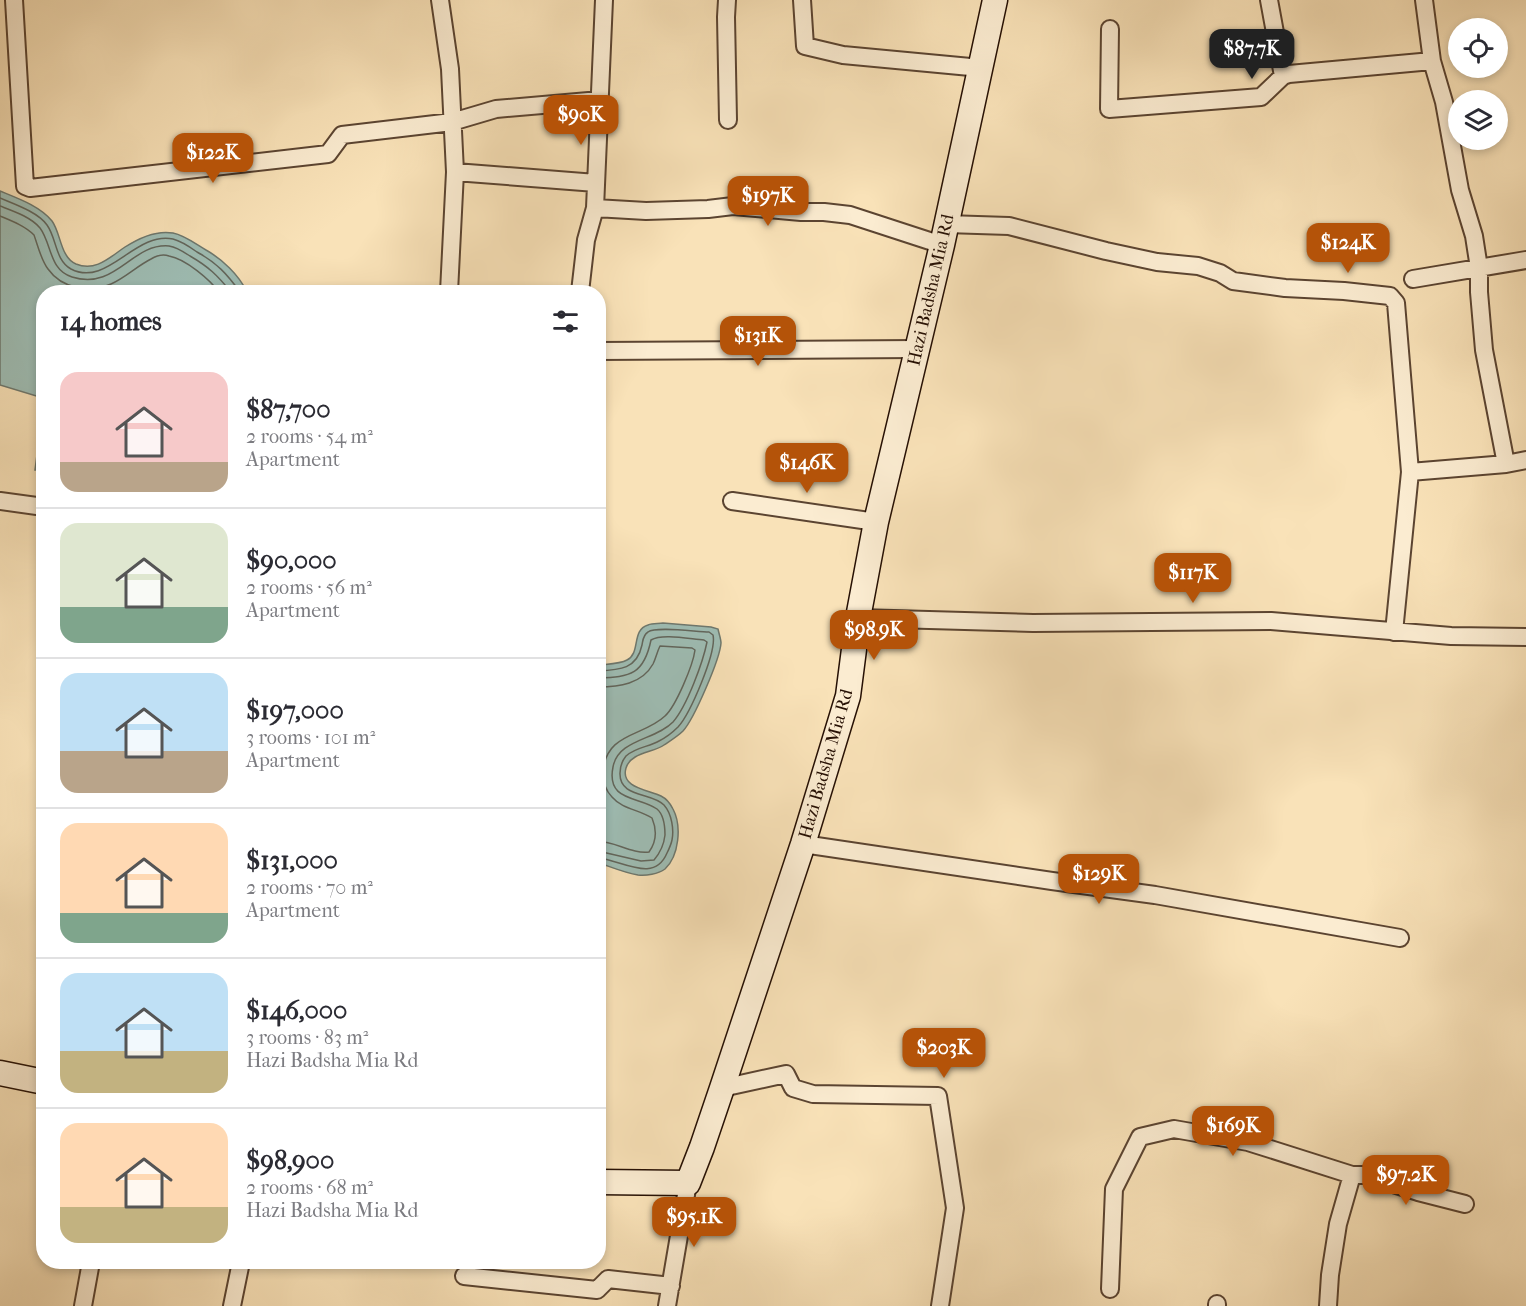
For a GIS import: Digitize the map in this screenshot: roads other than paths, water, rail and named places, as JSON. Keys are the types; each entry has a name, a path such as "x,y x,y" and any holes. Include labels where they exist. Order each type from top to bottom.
{"main road":[{"name":"Hazi Badsha Mia Rd","path":"688,1183 803,844 848,696 858,618 876,522 996,0"},
{"path":"0,1073 36,1080"},
{"path":"606,1182 688,1183"}],"street":[{"path":"14,0 25,186 30,188 328,154 342,135 452,122 496,109 600,99"},
{"path":"440,0 450,69 455,172 449,285"},
{"path":"581,285 586,240 595,208 604,0"},
{"path":"727,0 728,120"},
{"path":"802,0 805,46 843,55 981,68"},
{"path":"1269,0 1282,76"},
{"path":"1424,0 1432,61 1444,102 1460,190 1474,236 1479,268 1484,350 1506,464"},
{"path":"1110,29 1109,109 1261,97 1282,76 1432,61"},
{"path":"455,172 596,183"},
{"path":"595,208 646,211 732,206 824,212 944,234 1010,226 1147,260 1198,266 1220,273 1233,281 1285,288 1390,296 1396,303 1410,472 1394,632"},
{"path":"1413,279 1526,260"},
{"path":"606,351 917,349"},
{"path":"1410,472 1506,464 1526,460"},
{"path":"0,501 36,506"},
{"path":"732,501 876,522"},
{"path":"858,618 1033,623 1270,621 1451,636 1526,637"},
{"path":"803,844 1155,895 1400,938"},
{"path":"722,1088 786,1074 793,1088 813,1094 938,1096 955,1208 940,1306"},
{"path":"1110,1289 1114,1189 1140,1137 1174,1130 1248,1142 1352,1175 1365,1175 1465,1204"},
{"path":"1328,1306 1338,1224 1352,1175"},
{"path":"667,1306 688,1183"},
{"path":"83,1306 91,1269"},
{"path":"232,1306 240,1269"},
{"path":"464,1276 597,1290 608,1279 671,1286"}],"water":[{"path":"0,191 28,203 47,216 55,226 67,256 76,264 96,265 142,238 167,232 190,240 218,258 230,268 243,285 36,285 36,396 0,385"},
{"path":"650,624 711,627 718,629 721,643 706,689 683,731 659,748 632,759 626,768 625,775 631,784 668,801 678,824 678,840 670,863 659,872 638,875 606,865 606,664 617,663 631,657 640,632"}]}
